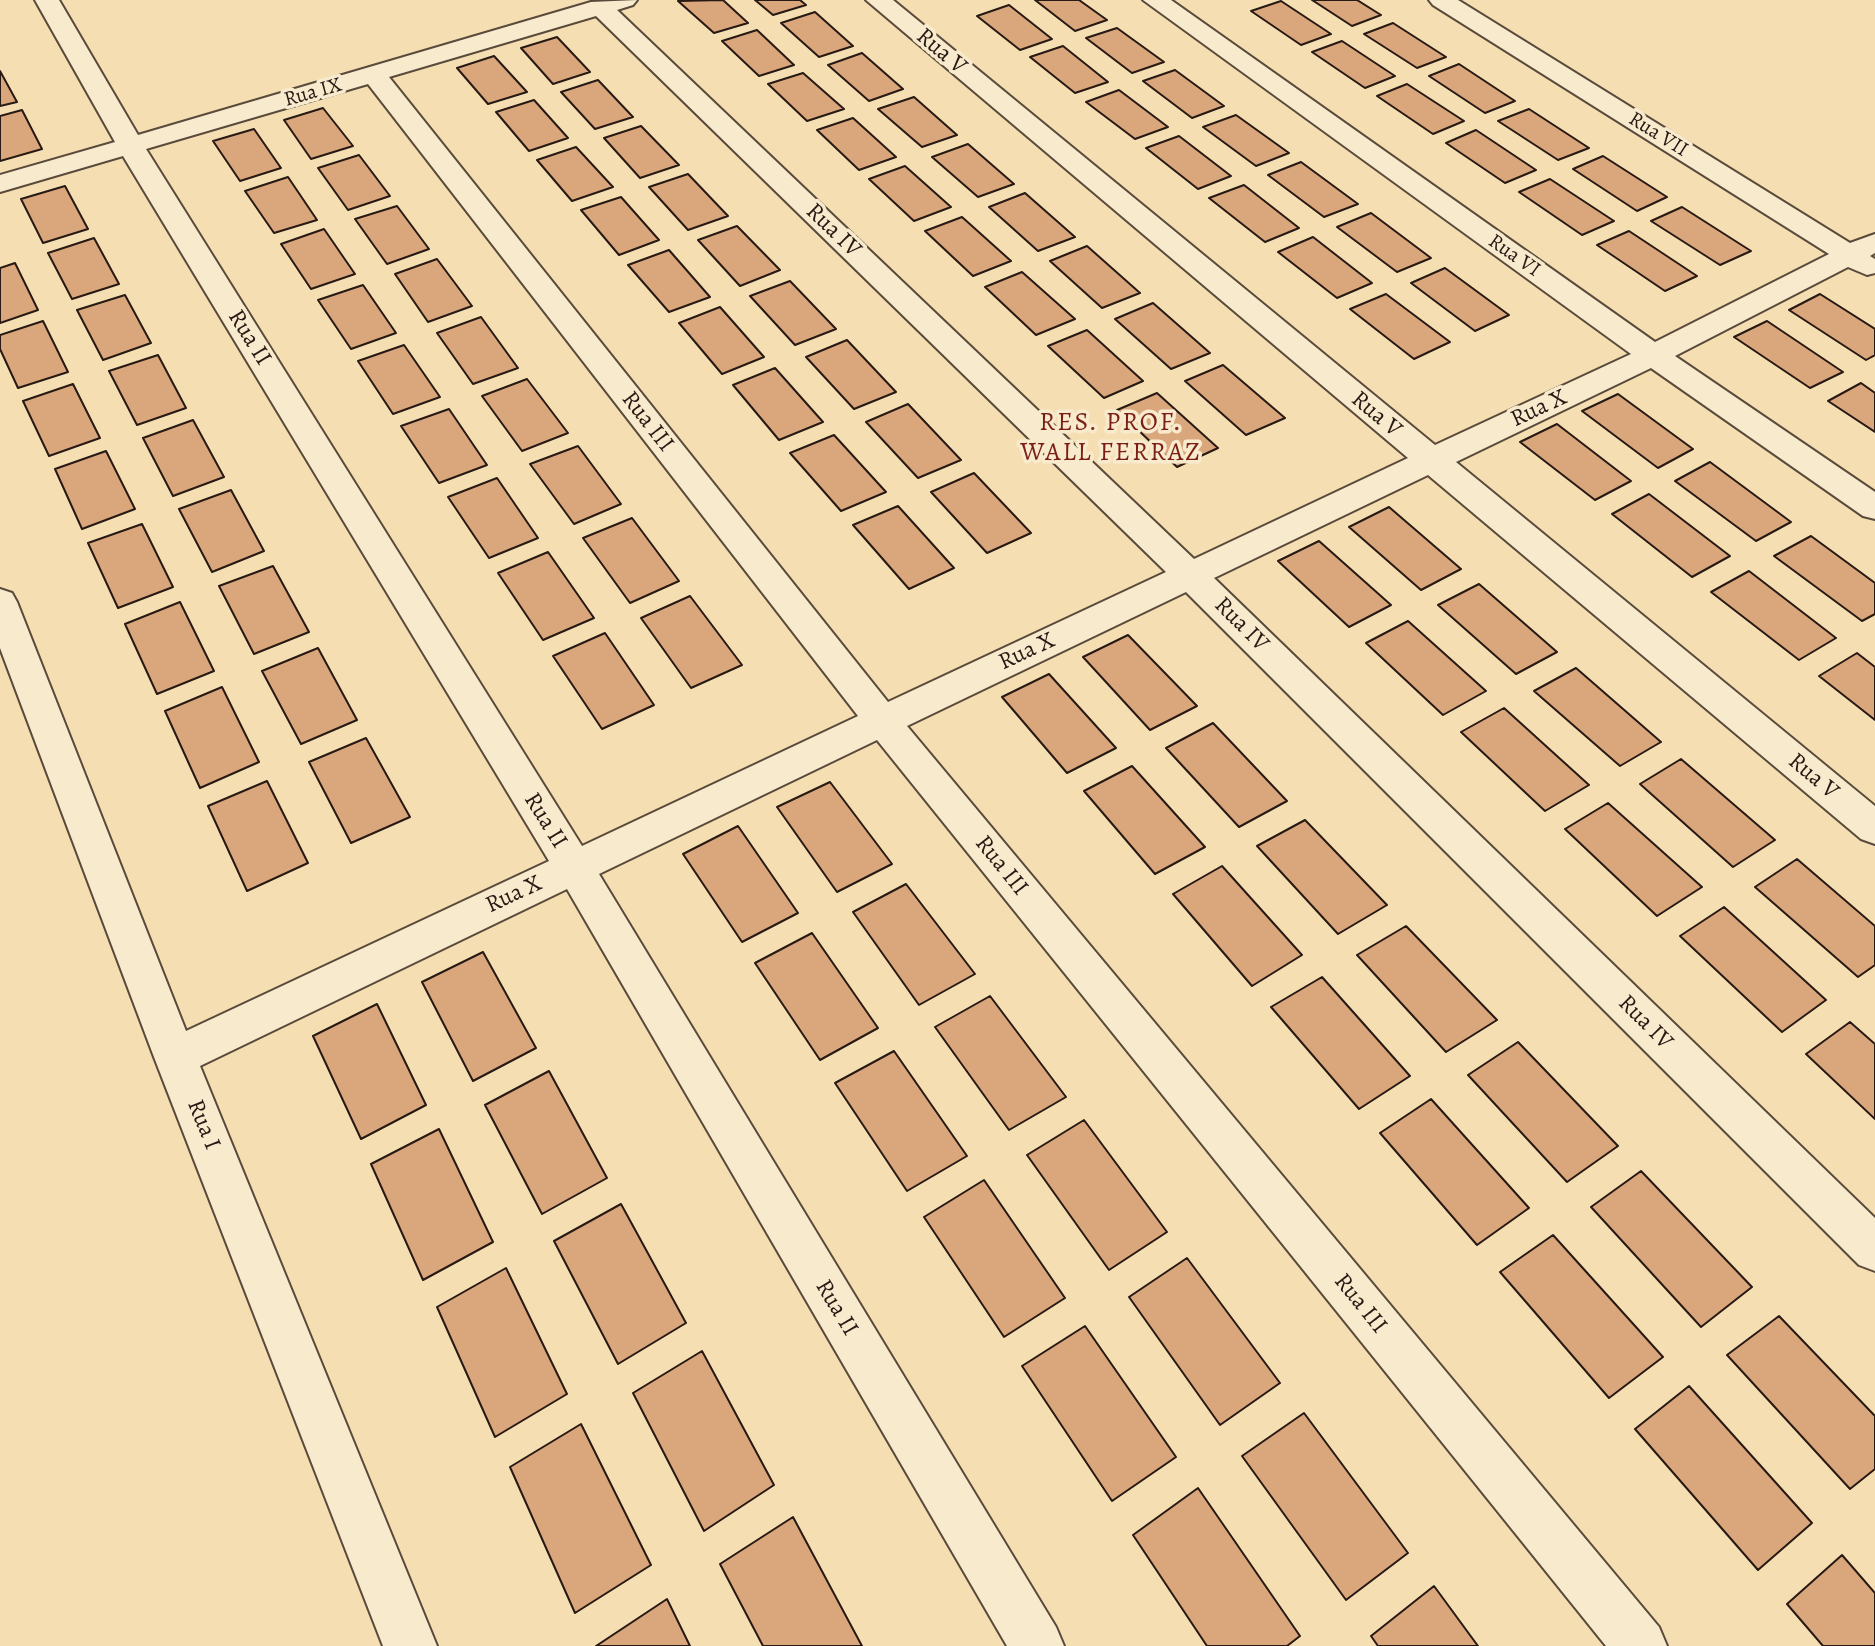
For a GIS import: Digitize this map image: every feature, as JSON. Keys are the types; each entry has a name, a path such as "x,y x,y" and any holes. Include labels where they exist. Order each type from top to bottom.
{"street":[{"name":"Rua II","path":"47,0 130,145 574,867 1037,1646"},
{"name":"Rua V","path":"878,0 1875,828"},
{"name":"Rua VI","path":"1155,0 1653,355 1875,508"},
{"name":"Rua VII","path":"1441,0 1866,255"},
{"name":"Rua IX","path":"0,184 612,4"},
{"name":"Rua IV","path":"612,4 1875,1249"},
{"name":"Rua III","path":"374,75 882,721 1640,1646"},
{"name":"Rua X","path":"175,1057 1866,255"},
{"name":"Rua I","path":"0,602 175,1057 410,1646"}],"building":[{"path":"723,0 748,23 714,33 678,1"},
{"path":"755,0 800,0 806,5 773,15"},
{"path":"1035,0 1079,0 1107,20 1075,31"},
{"path":"1312,0 1357,0 1381,15 1352,26"},
{"path":"1281,1 1331,34 1301,45 1251,11"},
{"path":"1009,5 1052,39 1020,50 977,16"},
{"path":"815,12 853,46 819,57 781,23"},
{"path":"1393,23 1446,57 1417,68 1364,34"},
{"path":"1117,28 1164,62 1132,73 1086,38"},
{"path":"757,30 794,65 759,76 722,41"},
{"path":"557,37 590,72 553,84 521,48"},
{"path":"1342,41 1395,76 1365,88 1312,52"},
{"path":"1063,46 1108,82 1075,93 1030,57"},
{"path":"862,53 903,89 869,101 828,65"},
{"path":"494,56 527,92 488,104 457,68"},
{"path":"1459,64 1515,101 1485,113 1429,76"},
{"path":"1175,70 1224,106 1192,118 1143,81"},
{"path":"0,71 17,102 0,106"},
{"path":"803,73 844,109 807,121 768,84"},
{"path":"598,80 633,117 595,129 561,92"},
{"path":"1407,84 1464,121 1433,134 1377,96"},
{"path":"1119,90 1168,127 1135,139 1086,102"},
{"path":"914,97 957,135 922,147 878,109"},
{"path":"534,100 568,138 529,151 496,112"},
{"path":"323,108 353,146 311,159 284,120"},
{"path":"1529,109 1589,148 1558,160 1498,121"},
{"path":"22,110 42,149 0,161 0,116"},
{"path":"1236,115 1289,153 1256,166 1203,127"},
{"path":"853,118 896,157 859,170 817,130"},
{"path":"641,126 679,165 640,178 604,138"},
{"path":"254,129 281,168 240,181 213,141"},
{"path":"1476,130 1536,170 1505,183 1446,143"},
{"path":"1179,136 1231,176 1198,189 1146,148"},
{"path":"968,144 1014,184 978,197 932,157"},
{"path":"576,147 613,187 572,201 537,160"},
{"path":"359,155 390,196 348,210 318,168"},
{"path":"1603,156 1667,197 1637,211 1573,169"},
{"path":"1301,162 1358,204 1324,217 1268,175"},
{"path":"905,166 951,207 914,221 869,179"},
{"path":"688,174 728,216 688,230 649,187"},
{"path":"288,177 317,220 274,233 245,191"},
{"path":"1550,179 1614,221 1582,235 1519,192"},
{"path":"1244,185 1299,228 1265,242 1209,198"},
{"path":"65,186 88,229 43,243 21,199"},
{"path":"1025,193 1075,237 1038,251 989,207"},
{"path":"621,197 659,240 619,255 581,210"},
{"path":"397,206 429,249 387,264 355,219"},
{"path":"1682,207 1751,251 1720,265 1651,221"},
{"path":"1371,213 1431,258 1397,272 1337,227"},
{"path":"962,217 1011,261 973,276 925,231"},
{"path":"737,226 780,270 740,286 698,240"},
{"path":"324,229 355,274 311,289 281,244"},
{"path":"1629,231 1697,276 1665,291 1597,245"},
{"path":"1313,237 1372,283 1337,298 1278,252"},
{"path":"94,238 119,284 72,299 48,253"},
{"path":"1087,246 1140,293 1102,308 1050,261"},
{"path":"669,250 710,297 669,312 628,265"},
{"path":"437,259 472,306 428,322 395,274"},
{"path":"15,263 38,310 0,323 0,268"},
{"path":"1445,268 1509,315 1475,331 1411,283"},
{"path":"1022,272 1075,319 1036,335 985,287"},
{"path":"790,281 836,329 795,345 750,296"},
{"path":"363,285 396,333 351,349 318,300"},
{"path":"1386,294 1450,342 1414,359 1350,309"},
{"path":"1820,294 1875,329 1875,355 1866,360 1789,310"},
{"path":"125,295 151,343 103,360 77,310"},
{"path":"1153,303 1210,353 1171,369 1115,319"},
{"path":"720,307 764,357 722,374 679,323"},
{"path":"481,317 518,368 473,384 437,333"},
{"path":"43,321 68,372 18,388 0,349 0,335"},
{"path":"1767,321 1843,372 1810,388 1734,337"},
{"path":"1087,330 1143,381 1104,398 1048,346"},
{"path":"847,340 896,392 854,409 806,357"},
{"path":"404,345 440,397 393,414 358,361"},
{"path":"158,355 186,408 137,425 109,371"},
{"path":"1223,365 1285,418 1246,435 1185,381"},
{"path":"775,368 823,422 779,440 733,385"},
{"path":"527,379 568,433 522,451 482,396"},
{"path":"1861,383 1875,393 1875,432 1828,401"},
{"path":"73,384 100,438 49,456 23,401"},
{"path":"1157,393 1218,448 1177,467 1117,410"},
{"path":"1618,394 1693,449 1658,468 1582,411"},
{"path":"908,404 961,460 918,478 866,422"},
{"path":"449,409 487,465 439,483 401,426"},
{"path":"193,420 224,477 173,496 143,438"},
{"path":"1557,424 1631,481 1595,500 1520,442"},
{"path":"834,435 886,492 841,511 790,453"},
{"path":"578,446 621,504 574,524 530,464"},
{"path":"106,451 135,509 82,529 55,469"},
{"path":"1710,462 1791,522 1756,541 1675,481"},
{"path":"974,473 1031,533 987,553 931,492"},
{"path":"497,478 538,538 489,558 448,497"},
{"path":"231,490 264,551 212,572 179,509"},
{"path":"1649,494 1730,556 1692,577 1612,514"},
{"path":"898,506 954,568 909,589 853,525"},
{"path":"1389,507 1461,569 1421,590 1349,527"},
{"path":"632,518 679,581 630,603 583,538"},
{"path":"142,524 173,587 118,608 88,543"},
{"path":"1811,536 1875,583 1875,614 1862,621 1774,556"},
{"path":"1319,541 1391,605 1349,627 1278,561"},
{"path":"548,552 594,618 543,640 498,573"},
{"path":"273,566 309,632 254,654 219,586"},
{"path":"1749,571 1836,638 1799,660 1711,592"},
{"path":"1479,584 1557,652 1516,674 1438,605"},
{"path":"690,596 742,665 691,688 641,618"},
{"path":"180,602 214,671 157,694 125,624"},
{"path":"1408,621 1486,691 1443,715 1366,643"},
{"path":"605,633 654,705 602,729 553,656"},
{"path":"1128,635 1197,706 1150,730 1083,657"},
{"path":"318,648 357,720 301,744 262,671"},
{"path":"1857,653 1875,667 1875,720 1819,676"},
{"path":"1576,668 1661,742 1620,766 1534,691"},
{"path":"1049,674 1116,748 1067,773 1002,697"},
{"path":"222,687 259,762 200,788 165,711"},
{"path":"1504,708 1589,785 1545,811 1461,732"},
{"path":"1213,723 1287,801 1239,827 1166,748"},
{"path":"366,738 410,817 351,843 309,762"},
{"path":"1681,759 1775,840 1733,867 1640,784"},
{"path":"1132,766 1205,847 1155,874 1084,791"},
{"path":"267,781 308,863 247,891 208,806"},
{"path":"830,782 892,864 837,892 777,807"},
{"path":"1608,803 1702,887 1657,916 1565,829"},
{"path":"1305,820 1387,905 1338,934 1257,846"},
{"path":"738,826 798,913 742,942 683,854"},
{"path":"1797,859 1875,926 1875,965 1858,977 1755,887"},
{"path":"1222,866 1302,955 1252,986 1173,894"},
{"path":"906,884 975,974 919,1005 853,912"},
{"path":"1724,907 1826,1000 1782,1032 1680,936"},
{"path":"1406,926 1497,1020 1446,1052 1357,955"},
{"path":"812,933 878,1028 820,1060 755,963"},
{"path":"483,952 536,1048 473,1081 422,982"},
{"path":"1322,977 1410,1076 1359,1109 1271,1007"},
{"path":"990,996 1066,1097 1009,1130 935,1027"},
{"path":"377,1004 426,1105 361,1139 313,1036"},
{"path":"1850,1022 1875,1044 1875,1119 1806,1054"},
{"path":"1518,1042 1618,1146 1567,1182 1468,1075"},
{"path":"894,1051 967,1156 907,1191 835,1083"},
{"path":"549,1071 607,1178 542,1214 485,1105"},
{"path":"1431,1099 1529,1208 1477,1245 1380,1133"},
{"path":"1084,1120 1167,1232 1109,1270 1027,1155"},
{"path":"439,1129 493,1242 423,1280 371,1164"},
{"path":"1641,1171 1752,1287 1701,1327 1591,1207"},
{"path":"984,1180 1065,1298 1004,1337 924,1217"},
{"path":"621,1204 686,1323 618,1364 554,1241"},
{"path":"1553,1235 1663,1357 1609,1398 1500,1272"},
{"path":"1187,1258 1280,1383 1220,1425 1129,1297"},
{"path":"506,1268 567,1394 495,1437 437,1307"},
{"path":"1779,1316 1875,1416 1875,1469 1850,1489 1727,1355"},
{"path":"1085,1326 1176,1457 1112,1501 1022,1366"},
{"path":"702,1351 774,1485 704,1531 633,1393"},
{"path":"1689,1386 1812,1523 1758,1570 1635,1429"},
{"path":"1304,1413 1408,1553 1346,1600 1242,1456"},
{"path":"581,1424 651,1565 575,1613 510,1467"},
{"path":"1198,1488 1300,1636 1287,1646 1207,1646 1133,1535"},
{"path":"793,1517 862,1646 763,1646 720,1564"},
{"path":"1842,1555 1875,1593 1875,1646 1823,1646 1787,1604"},
{"path":"1434,1586 1478,1646 1378,1646 1371,1636"},
{"path":"667,1599 690,1646 596,1646"}],"district":[{"name":"RES. PROF. WALL FERRAZ","path":"1111,439"}]}
